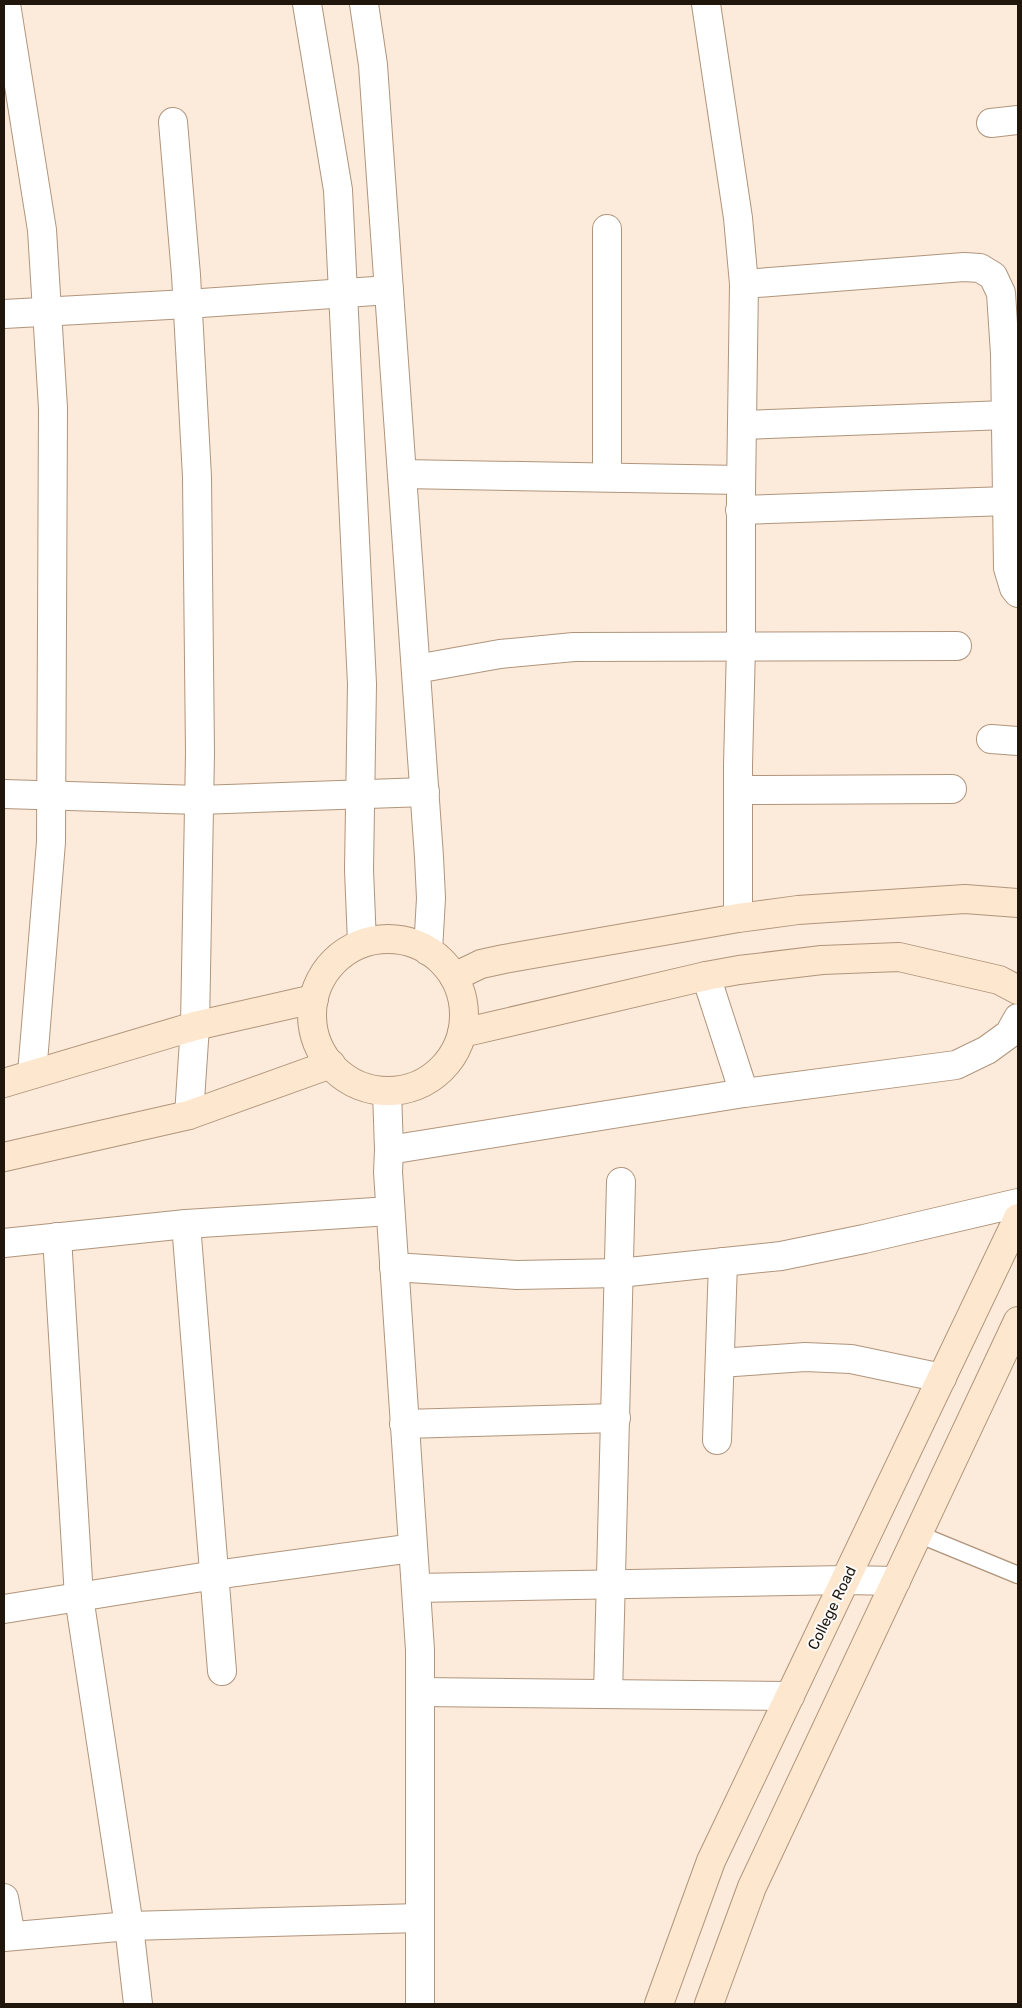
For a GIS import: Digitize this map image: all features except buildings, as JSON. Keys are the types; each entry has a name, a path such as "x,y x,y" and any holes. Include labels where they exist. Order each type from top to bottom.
{"main road":[{"path":"454,977 481,964 504,959 738,918 798,910 966,899 1018,903"},
{"path":"386,939 411,942 433,953 450,971 461,993 464,1017 460,1042 448,1063 430,1080 407,1090 387,1091 357,1085 336,1070 320,1050 313,1025 314,999 323,976 340,956 362,943 386,939"},
{"path":"462,1033 706,976 822,960 899,957 1000,980 1018,990"},
{"path":"4,1082 194,1026 314,999"},
{"path":"4,1157 189,1115 331,1064"},
{"name":"College Road","path":"659,2004 711,1861 1018,1218"},
{"path":"709,2004 752,1887 1018,1321"}],"street":[{"path":"6,4 42,230 53,408 51,842 32,1074"},
{"path":"307,4 338,190 362,684 359,870 362,943"},
{"path":"364,4 373,65 425,792 431,898 428,951"},
{"path":"706,4 738,218 744,284 740,510 741,646 738,918"},
{"path":"991,123 1018,120"},
{"path":"173,122 187,304 196,477 200,753 194,1026 189,1115"},
{"path":"607,229 607,477"},
{"path":"744,284 964,267 980,268 993,276 1001,293 1006,415 1013,468 1008,501 1008,568 1014,588 1018,593"},
{"path":"4,314 389,290"},
{"path":"742,425 1006,415"},
{"path":"402,474 741,480"},
{"path":"740,510 1008,501"},
{"path":"416,669 500,654 574,647 957,646"},
{"path":"991,739 1018,741"},
{"path":"739,790 952,789"},
{"path":"4,794 199,800 425,792"},
{"path":"706,976 744,1093"},
{"path":"389,1150 744,1093 956,1065 987,1050 1009,1034 1018,1018"},
{"path":"387,1091 390,1211 420,1650 420,2004"},
{"path":"608,1694 621,1182"},
{"path":"394,1267 517,1275 619,1273 800,1252 1018,1203"},
{"path":"4,1243 186,1224 390,1211"},
{"path":"186,1224 222,1671"},
{"path":"58,1238 79,1597 129,1926 138,2004"},
{"path":"717,1440 723,1262"},
{"path":"720,1363 805,1357 851,1359 942,1378"},
{"path":"404,1424 616,1418"},
{"path":"4,1608 215,1575 413,1548"},
{"path":"416,1588 846,1580 896,1581"},
{"path":"420,1692 790,1696"},
{"path":"4,1898 7,1937 129,1926 420,1918"}],"lane":[{"path":"918,1534 1018,1575"}]}
